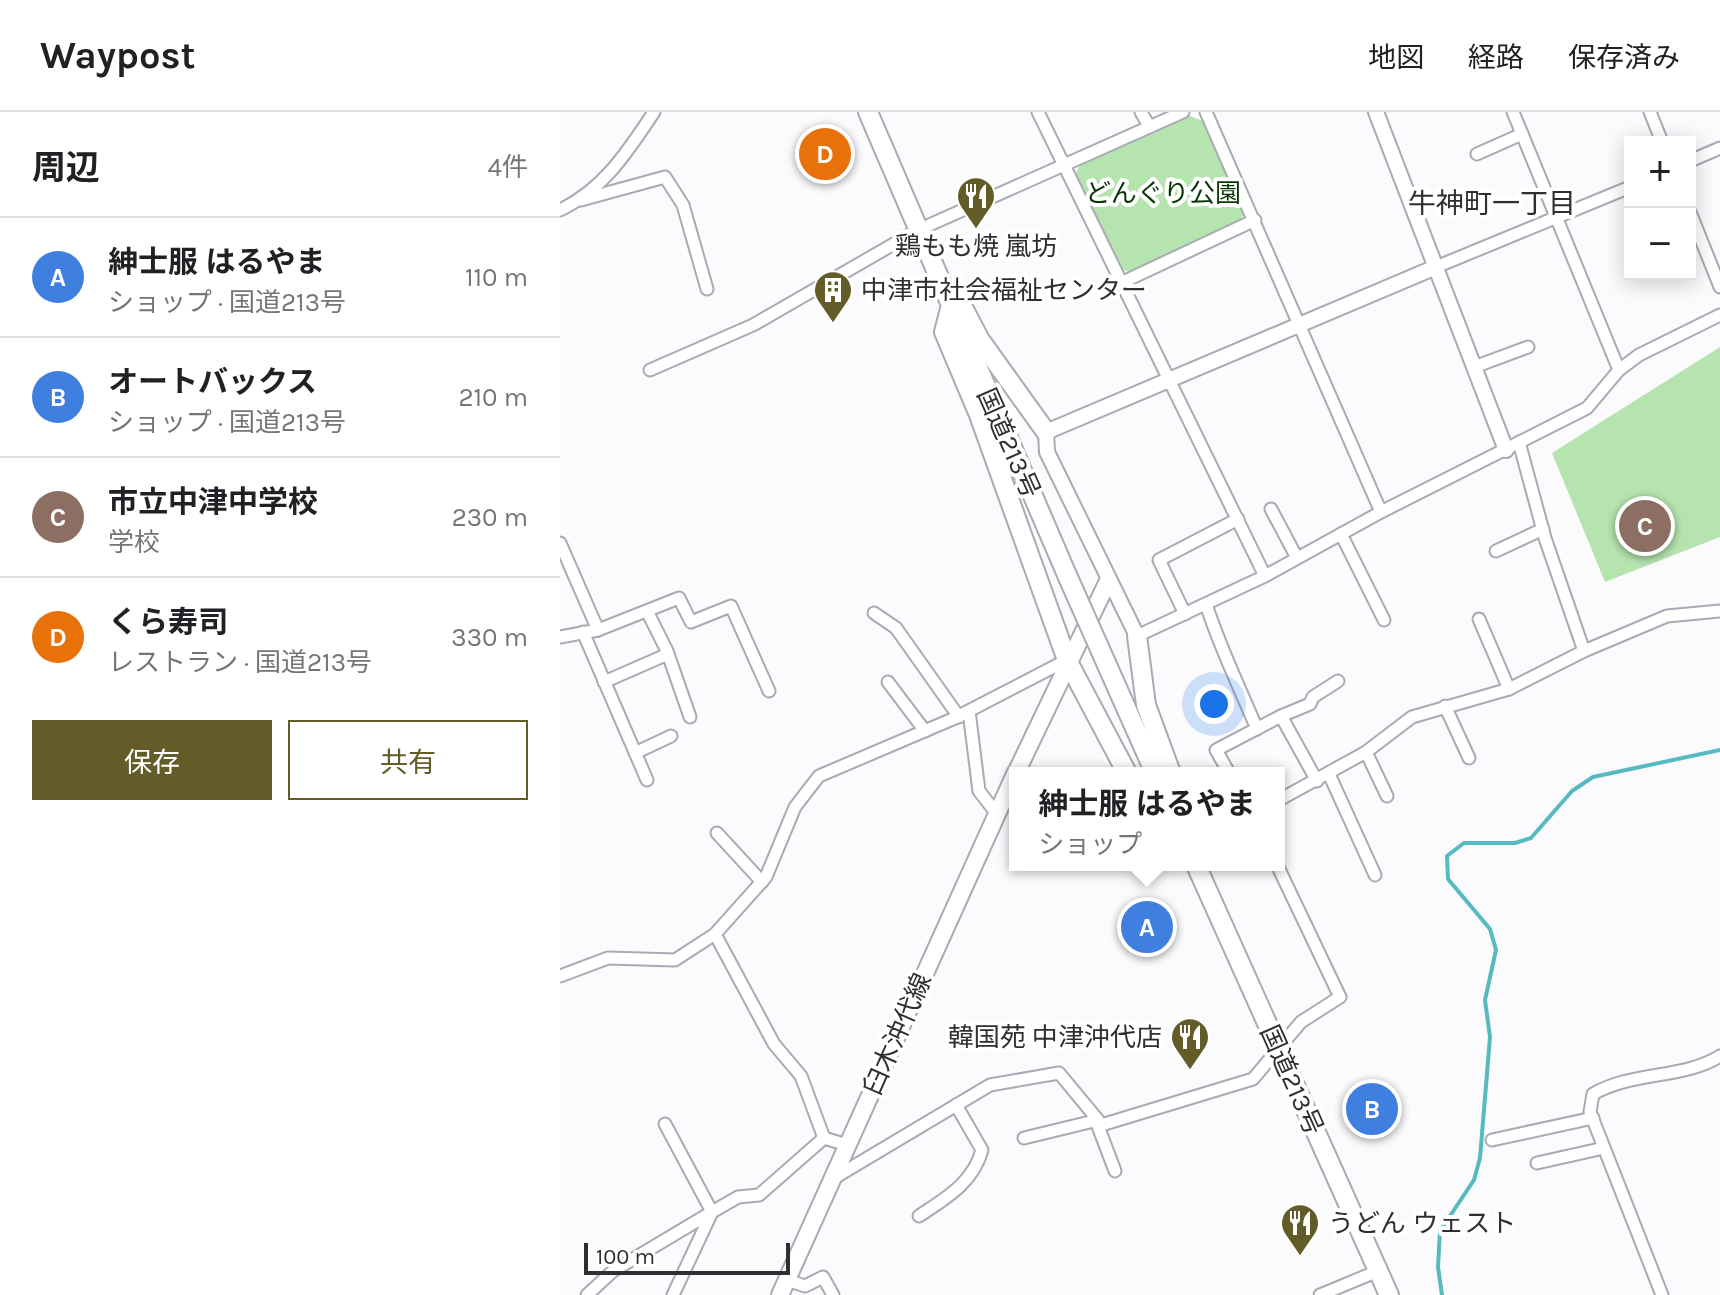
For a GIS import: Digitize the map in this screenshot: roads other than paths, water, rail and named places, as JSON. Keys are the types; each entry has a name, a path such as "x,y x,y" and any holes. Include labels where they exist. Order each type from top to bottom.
{"highway":[{"name":"国道213号","path":"868,112 950,309 1152,767"},
{"path":"918,230 980,340 1046,432"},
{"path":"950,309 944,332 979,415 1067,660 1124,767"},
{"path":"1137,636 1146,705 1169,767"},
{"name":"国道213号","path":"1199,871 1389,1295"}],"main road":[{"name":"臼木沖代線","path":"1018,767 1067,660 1108,581"},
{"name":"臼木沖代線","path":"784,1288 1009,787"}],"street":[{"path":"581,200 612,172 654,112"},
{"path":"1038,112 1265,576"},
{"path":"1141,112 1149,126"},
{"path":"650,370 753,325 918,230 1183,112"},
{"path":"1206,112 1381,512"},
{"path":"1376,112 1474,367 1512,446 1584,651"},
{"path":"1513,112 1619,370"},
{"path":"1650,112 1660,136"},
{"path":"1477,154 1522,134"},
{"path":"1696,158 1720,148"},
{"path":"560,210 581,200 665,177 683,205 707,289"},
{"path":"1624,190 1046,432 1047,452 1137,636 1265,576 1381,512 1587,408 1619,370 1639,355 1720,315"},
{"path":"1123,282 1255,220"},
{"path":"1696,227 1720,287"},
{"path":"1474,367 1528,347"},
{"path":"1271,509 1297,558"},
{"path":"1185,614 1159,560 1238,519"},
{"path":"1496,551 1543,529"},
{"path":"1341,534 1384,620"},
{"path":"560,543 598,630"},
{"path":"560,637 598,630 679,598 691,622 731,606 769,691"},
{"path":"1206,604 1223,659 1234,674 1257,729"},
{"path":"647,611 668,654 690,717"},
{"path":"1285,797 1366,752 1412,717 1509,689 1584,651 1667,616 1720,611"},
{"path":"874,613 896,628 964,714 979,791 997,814"},
{"path":"1479,619 1509,689"},
{"path":"583,632 647,780"},
{"path":"604,682 668,654"},
{"path":"560,976 608,958 675,960 715,934 762,882 795,807 819,776 964,714 1067,660"},
{"path":"1226,767 1216,750 1310,704 1313,697 1338,681"},
{"path":"888,682 925,731"},
{"path":"1445,706 1469,758"},
{"path":"1281,716 1317,781"},
{"path":"635,753 671,736"},
{"path":"1366,752 1387,796"},
{"path":"1329,774 1375,875"},
{"path":"717,833 762,882"},
{"path":"1024,1138 1098,1123 1253,1079 1301,1022 1340,997 1280,871"},
{"path":"715,934 774,1044 801,1076 824,1138"},
{"path":"1662,1295 1593,1118 1593,1094 1610,1084 1687,1068 1720,1056"},
{"path":"831,1179 990,1085 1059,1073 1098,1123 1115,1171"},
{"path":"919,1216 966,1182 980,1159 982,1150 956,1105"},
{"path":"1492,1140 1593,1118"},
{"path":"665,1124 712,1212"},
{"path":"824,1138 847,1145"},
{"path":"587,1295 613,1271 712,1212 738,1197 759,1195 824,1138"},
{"path":"1537,1163 1604,1148"},
{"path":"673,1295 712,1212"},
{"path":"1320,1295 1378,1271"},
{"path":"784,1288 805,1286 823,1277 833,1295"}],"waterway":[{"path":"1442,1295 1438,1267 1440,1231 1474,1180 1480,1158 1490,1037 1485,1000 1496,950 1490,929 1448,879 1447,856 1464,843 1515,843 1531,838 1572,791 1593,777 1720,750"}],"place":[{"name":"くら寿司","path":"825,154"},
{"name":"鶏もも焼 嵐坊","path":"976,230"},
{"name":"中津市社会福祉センター","path":"833,324"},
{"name":"市立中津中学校","path":"1645,526"},
{"name":"紳士服 はるやま","path":"1147,927"},
{"name":"韓国苑 中津沖代店","path":"1190,1071"},
{"name":"オートバックス","path":"1372,1109"},
{"name":"うどん ウェスト","path":"1300,1257"}],"district":[{"name":"牛神町一丁目","path":"1492,203"}],"park label":[{"name":"どんぐり公園","path":"1163,193"}]}
